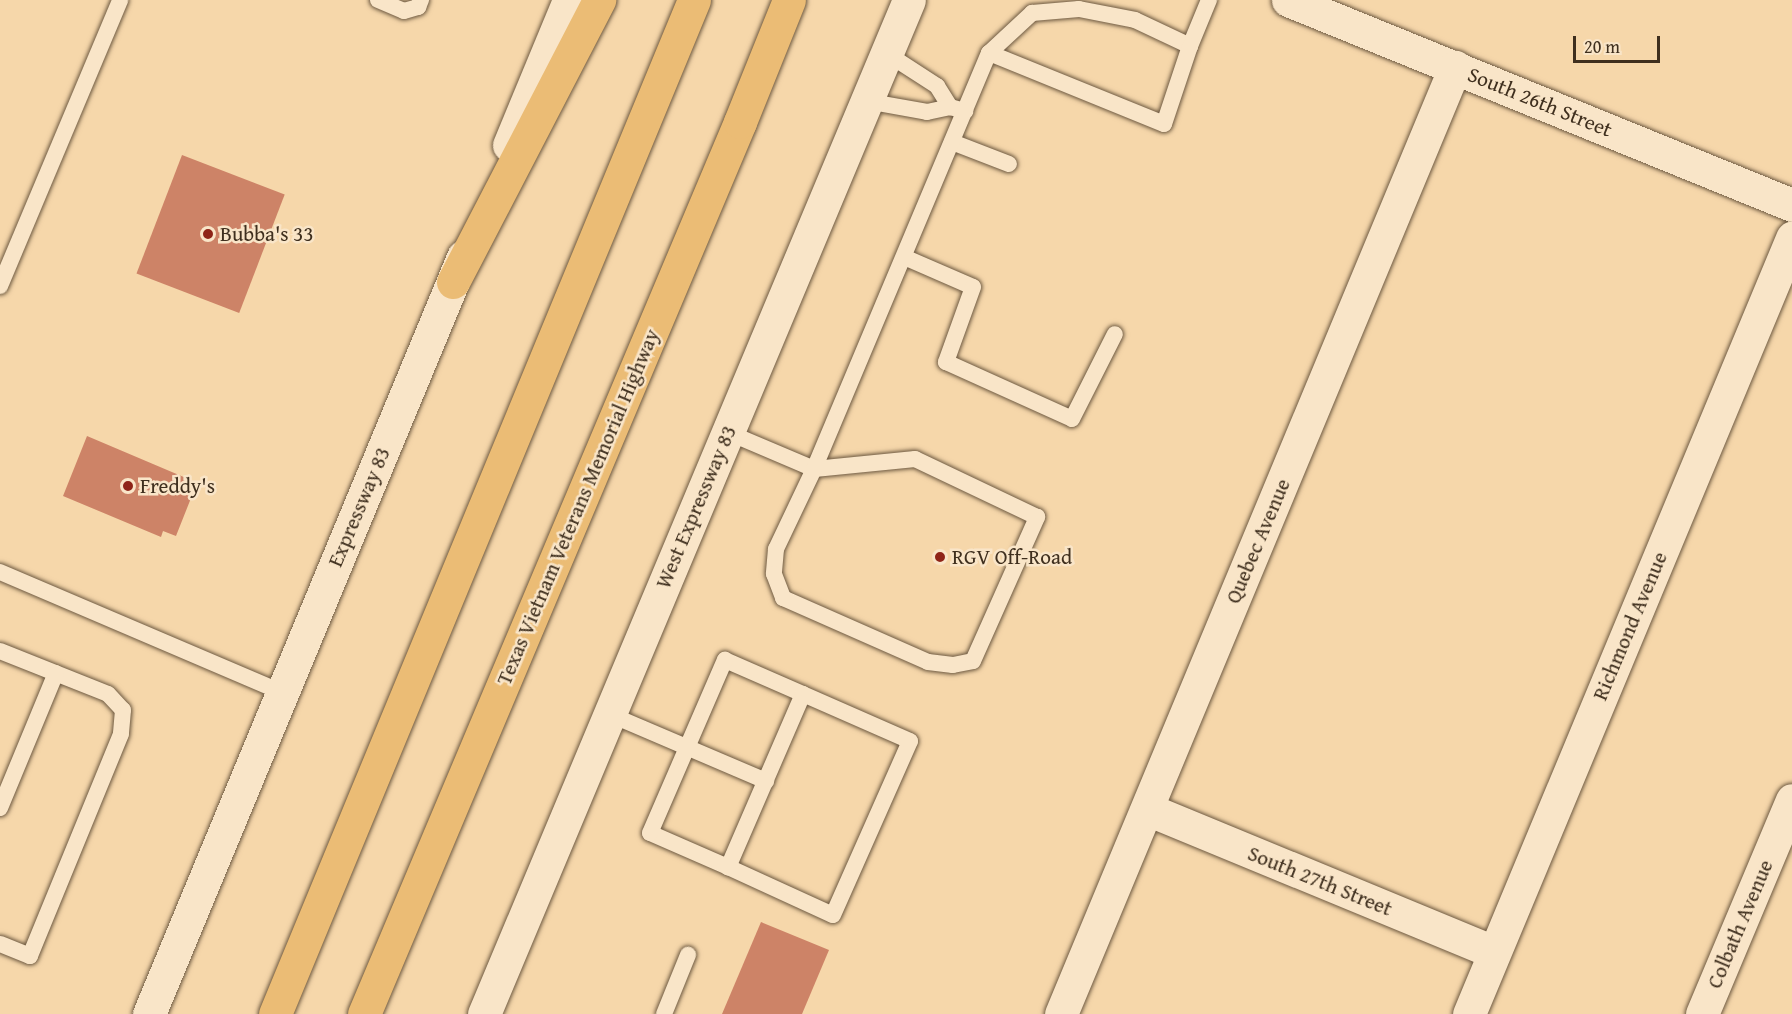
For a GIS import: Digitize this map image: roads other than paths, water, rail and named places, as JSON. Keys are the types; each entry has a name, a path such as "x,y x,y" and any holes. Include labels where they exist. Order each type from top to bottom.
{"highway":[{"path":"453,282 599,0"},
{"path":"275,1014 694,0"},
{"name":"Texas Vietnam Veterans Memorial Highway","path":"364,1014 789,0"}],"street":[{"name":"Expressway 83","path":"149,1014 569,0"},
{"name":"West Expressway 83","path":"484,1014 909,0"},
{"name":"South 26th Street","path":"1288,0 1792,205"},
{"name":"Quebec Avenue","path":"1061,1014 1455,67"},
{"name":"Richmond Avenue","path":"1469,1014 1792,238"},
{"name":"Colbath Avenue","path":"1702,1014 1792,800"},
{"name":"South 27th Street","path":"1146,809 1494,952"}],"lane":[{"path":"0,286 120,0"},
{"path":"378,0 404,11 418,7 421,0"},
{"path":"989,53 1164,124 1209,0"},
{"path":"728,432 814,469 915,459 1037,517 973,661 953,665 928,662 783,598 774,574 776,549 814,469 952,142 958,109 989,53 1032,13 1079,9 1135,20 1191,46"},
{"path":"886,53 937,86 958,109"},
{"path":"866,101 927,112 958,109"},
{"path":"952,142 1009,164"},
{"path":"904,257 973,287 946,362 1072,419 1115,334"},
{"path":"0,572 282,692"},
{"path":"0,651 108,694 123,710 121,734 30,956 0,944"},
{"path":"725,660 803,694 910,741 833,915 650,833 725,660"},
{"path":"0,808 56,674"},
{"path":"728,867 803,694"},
{"path":"609,714 766,781"},
{"path":"663,1014 688,955"}],"place":[{"name":"Bubba's 33","path":"208,234"},
{"name":"Freddy's","path":"128,486"},
{"name":"RGV Off-Road","path":"940,557"}]}
